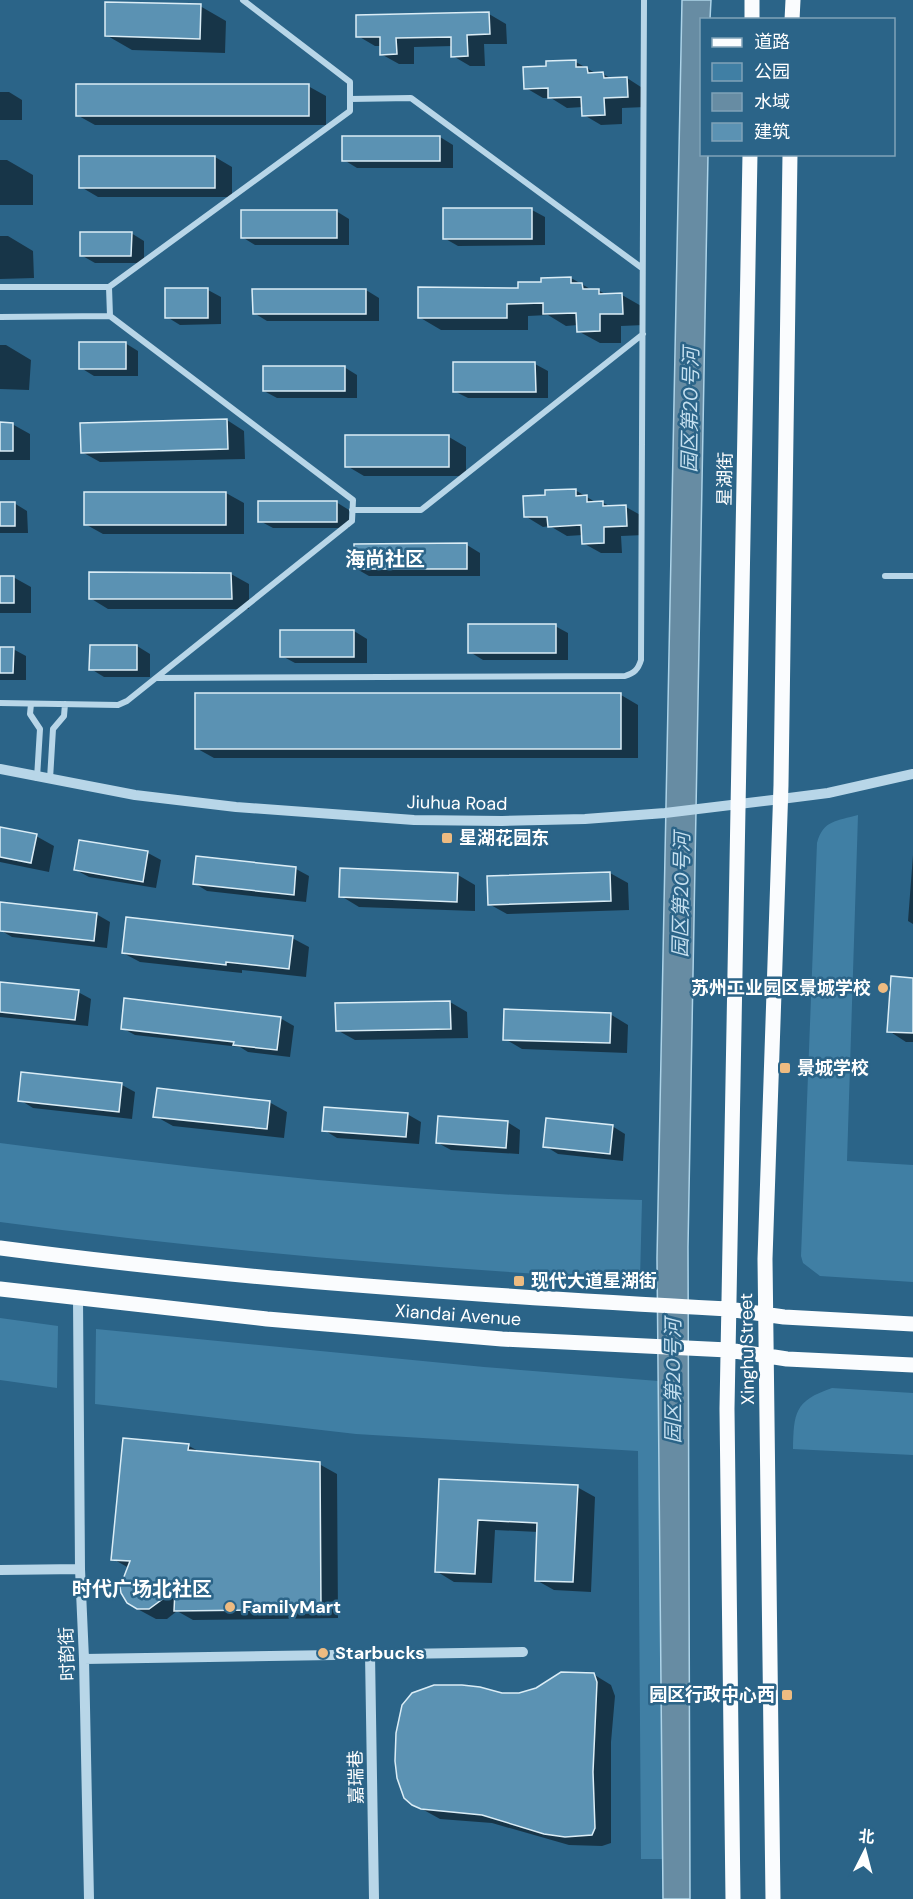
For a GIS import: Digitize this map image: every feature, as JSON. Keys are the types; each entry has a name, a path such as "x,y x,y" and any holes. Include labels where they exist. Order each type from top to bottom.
{"main road":[{"path":"752,0 752,18"},
{"path":"792,18 793,0"},
{"name":"星湖街","path":"739,803 750,156"},
{"path":"781,799 790,156"},
{"name":"Xinghu Street","path":"773,1899 765,1259 781,799"},
{"name":"Xinghu Street","path":"733,1899 728,1310 739,803"},
{"name":"Xiandai Avenue","path":"0,1248 86,1260 280,1280 440,1293 728,1310 913,1324"},
{"name":"Xiandai Avenue","path":"0,1290 267,1319 502,1339 728,1350 787,1359 913,1365"}],"street":[{"path":"0,287 109,287 350,111 350,82 243,0"},
{"path":"156,678 625,676 639,668 641,660 644,0"},
{"path":"350,99 411,98 642,268"},
{"path":"109,287 110,316"},
{"path":"0,317 110,316 353,500 352,521 122,704 0,703"},
{"path":"352,510 421,510 642,334"},
{"path":"885,576 913,576"},
{"path":"31,704 30,714 40,729 37,778"},
{"path":"50,780 52,729 64,716 65,704"},
{"name":"Jiuhua Road","path":"0,770 135,795 236,807 403,819 502,821 585,819 665,813 828,793 913,774"},
{"name":"时韵街","path":"78,1299 80,1569 89,1899"},
{"path":"0,1570 80,1569"},
{"path":"84,1659 523,1652"},
{"name":"嘉瑞巷","path":"370,1654 374,1899"}],"green space":[{"path":"858,815 847,1161 913,1165 913,1282 820,1276 803,1263 801,1256 817,843 827,826 837,820"},
{"path":"0,1143 320,1180 481,1193 642,1200 640,1280 319,1257 159,1242 0,1222"},
{"path":"0,1318 58,1326 57,1388 0,1380"},
{"path":"96,1329 484,1367 658,1381 663,1859 641,1859 638,1451 356,1434 95,1404"},
{"path":"832,1388 913,1393 913,1455 793,1449 794,1426 799,1410 810,1398"}],"water":[{"name":"园区第20号河","path":"682,0 711,0 710,18 700,18 700,156 708,156 688,1247 690,1899 663,1899 657,1258"}],"building":[{"path":"105,2 201,4 200,39 105,36"},
{"path":"489,12 490,34 467,35 468,56 451,57 451,37 396,38 397,54 380,55 380,37 356,37 356,15"},
{"path":"576,60 576,67 587,67 588,73 603,72 604,78 627,77 628,97 604,98 605,115 582,116 581,97 548,98 548,88 524,89 523,67 546,66 546,61"},
{"path":"76,84 309,84 309,116 76,116"},
{"path":"342,136 440,136 440,161 342,161"},
{"path":"79,156 215,156 215,188 79,188"},
{"path":"443,208 532,208 532,239 443,239"},
{"path":"241,210 337,210 337,238 241,238"},
{"path":"80,232 132,232 131,256 80,256"},
{"path":"571,277 571,283 582,283 583,289 599,289 599,294 622,293 623,314 600,314 600,331 577,332 576,313 543,314 543,303 507,304 507,318 418,318 418,287 518,288 518,282 541,282 541,278"},
{"path":"165,288 208,288 208,318 165,318"},
{"path":"252,289 366,289 366,314 253,314"},
{"path":"79,342 126,342 126,369 79,369"},
{"path":"453,362 535,362 536,392 453,392"},
{"path":"263,366 345,366 345,391 263,391"},
{"path":"227,419 228,449 81,453 80,423"},
{"path":"0,422 13,423 13,451 0,451"},
{"path":"345,435 449,435 449,467 345,467"},
{"path":"576,489 576,496 587,495 587,502 603,501 603,506 626,505 627,526 604,527 604,543 582,544 581,525 548,527 547,517 524,517 523,496 545,495 545,490"},
{"path":"84,492 226,492 226,525 84,525"},
{"path":"258,501 337,501 337,522 258,522"},
{"path":"0,502 15,502 15,526 0,526"},
{"path":"467,543 467,569 354,569 354,544"},
{"path":"89,572 231,573 232,599 89,599"},
{"path":"0,576 14,576 14,603 0,603"},
{"path":"468,624 556,624 556,653 468,653"},
{"path":"280,630 354,630 354,657 280,657"},
{"path":"90,645 137,645 137,670 89,670"},
{"path":"0,647 14,647 13,673 0,673"},
{"path":"195,693 621,693 621,749 195,749"},
{"path":"0,827 37,834 31,863 0,857"},
{"path":"79,840 148,851 143,882 74,870"},
{"path":"196,856 296,867 294,895 193,884"},
{"path":"340,868 458,873 457,902 339,897"},
{"path":"610,872 611,901 488,905 487,876"},
{"path":"0,902 97,913 94,941 0,931"},
{"path":"126,917 293,936 289,969 226,962 226,965 122,953"},
{"path":"891,976 913,978 913,1033 887,1032"},
{"path":"0,982 79,990 75,1020 0,1012"},
{"path":"124,998 281,1017 277,1050 233,1045 234,1042 121,1029"},
{"path":"450,1001 451,1029 336,1031 335,1003"},
{"path":"504,1009 611,1013 610,1043 503,1040"},
{"path":"21,1072 122,1083 119,1112 18,1101"},
{"path":"157,1088 270,1101 267,1129 153,1117"},
{"path":"324,1107 408,1113 406,1137 322,1131"},
{"path":"438,1116 508,1121 506,1148 436,1143"},
{"path":"546,1118 613,1125 610,1154 543,1147"},
{"path":"123,1438 189,1444 188,1450 320,1462 321,1609 174,1611 175,1590 149,1609 137,1609 127,1603 120,1587 130,1561 111,1560"},
{"path":"439,1479 578,1485 573,1582 535,1581 537,1523 478,1520 475,1574 435,1572"},
{"path":"561,1672 594,1673 597,1682 593,1772 595,1828 592,1835 565,1837 544,1834 482,1815 421,1809 404,1798 397,1778 396,1733 402,1705 412,1693 434,1685 462,1685 502,1693 519,1693 536,1688"}],"place":[{"name":"星湖花园东","path":"447,838"},
{"name":"苏州工业园区景城学校","path":"883,988"},
{"name":"景城学校","path":"785,1068"},
{"name":"现代大道星湖街","path":"519,1281"},
{"name":"FamilyMart","path":"230,1607"},
{"name":"Starbucks","path":"323,1653"},
{"name":"园区行政中心西","path":"787,1695"}],"district":[{"name":"海尚社区","path":"385,559"},
{"name":"时代广场北社区","path":"142,1589"}]}
